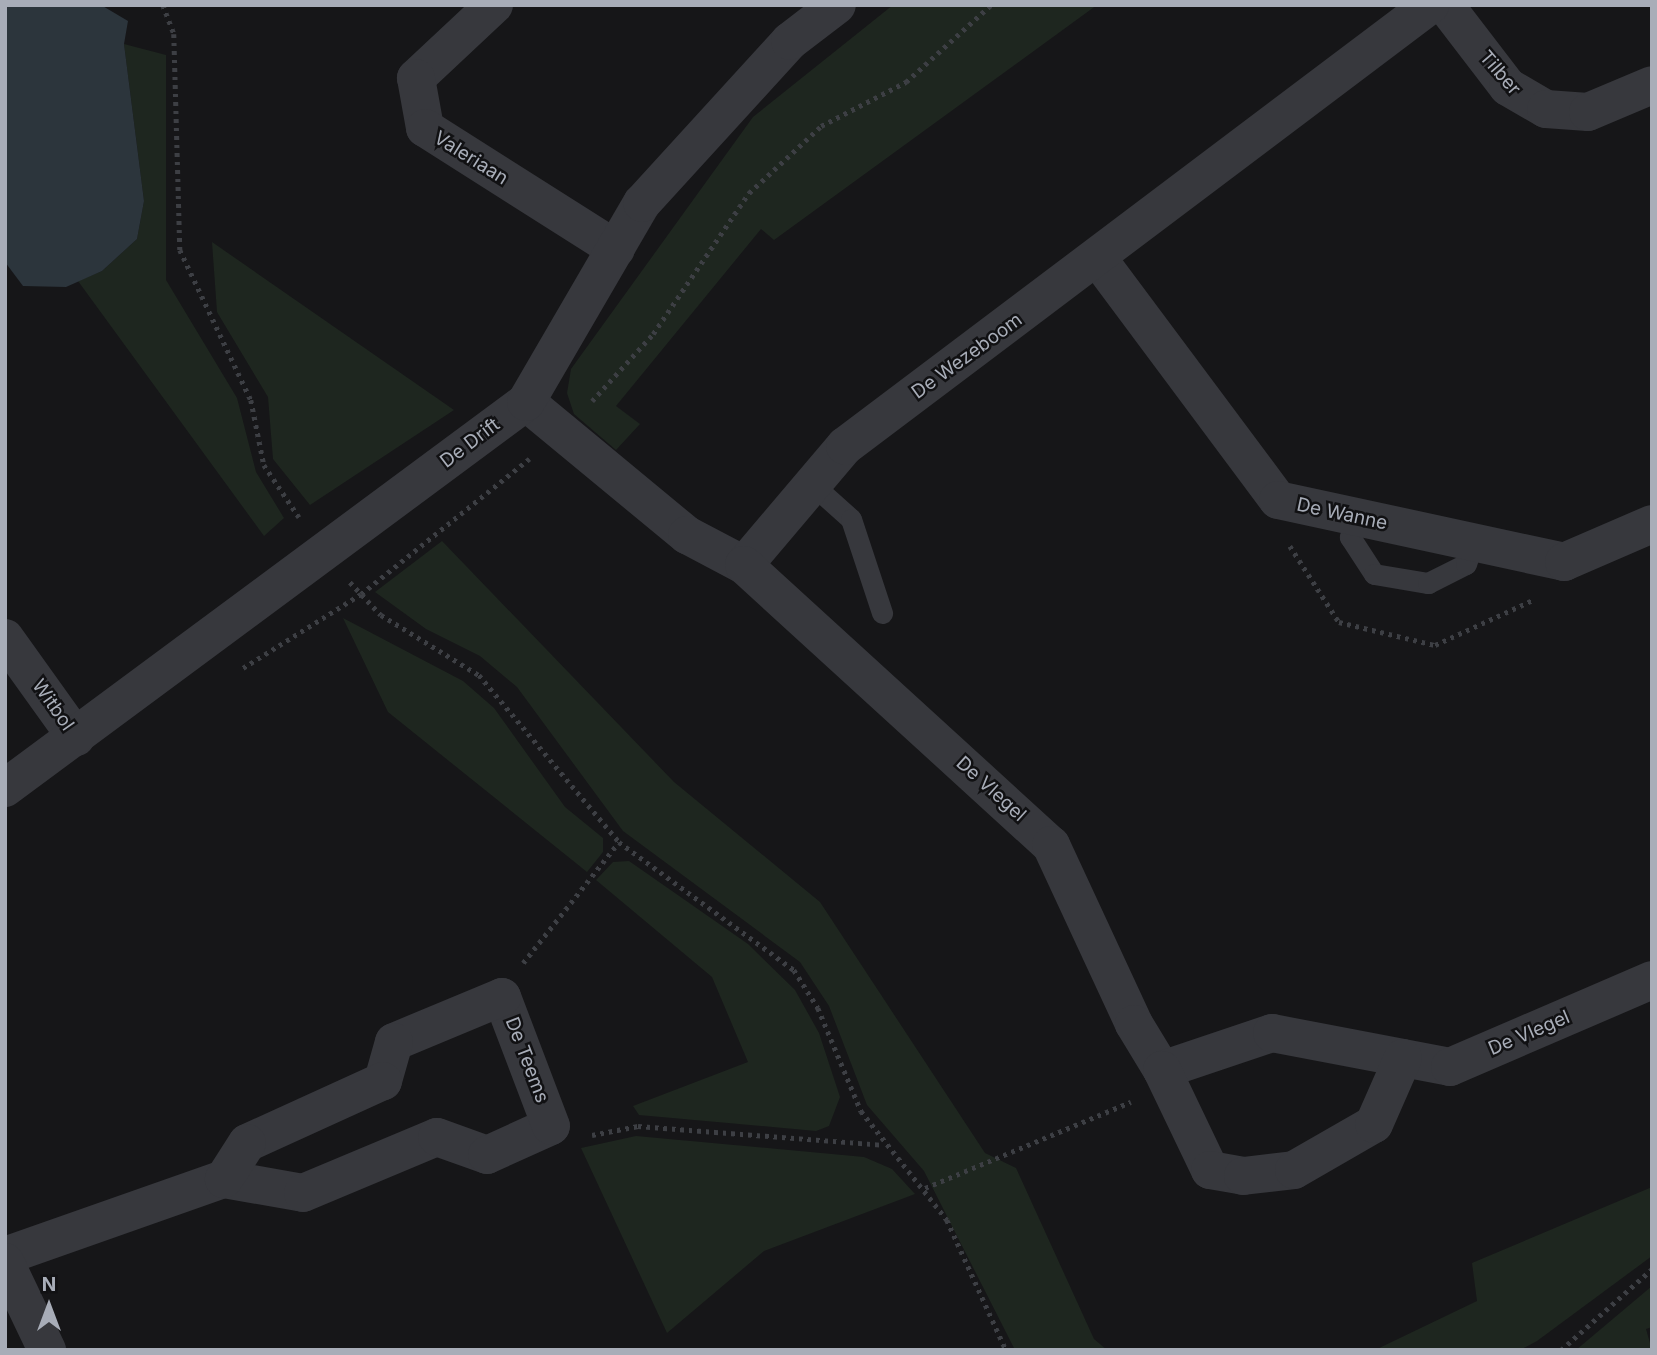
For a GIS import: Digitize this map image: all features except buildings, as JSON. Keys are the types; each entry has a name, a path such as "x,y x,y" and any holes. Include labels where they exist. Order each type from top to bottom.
{"street":[{"name":"Valeriaan","path":"494,5 416,78 425,128 616,249"},
{"name":"De Drift","path":"5,788 526,402 616,249 661,183 790,41 837,5"},
{"name":"De Wezeboom","path":"744,565 845,446 1099,260 1430,5"},
{"name":"Tilber","path":"1445,5 1508,87 1546,109 1588,112 1652,85"},
{"name":"De Wanne","path":"1099,260 1278,500 1564,562 1652,524"},
{"path":"526,402 687,535 744,565"},
{"name":"De Vlegel","path":"744,565 1051,845 1134,1024 1167,1077 1210,1170 1256,1174 1294,1170 1374,1124 1403,1058"},
{"name":"Witbol","path":"5,638 76,737"},
{"name":"De Vlegel","path":"1167,1077 1272,1033 1450,1067 1652,980"},
{"name":"De Teems","path":"5,1256 224,1179 303,1193 437,1137 487,1155 551,1126 502,997 394,1042 383,1081 247,1143 224,1179"},
{"path":"5,1262 14,1304 47,1350"}],"lane":[{"path":"812,484 851,519 882,613"},
{"path":"1356,517 1350,537 1374,574 1428,583 1466,564 1473,542"}],"path":[{"path":"163,5 174,34 180,250 251,400 264,465 324,554 381,615 479,675 619,842 794,970 818,1009 851,1095 883,1145 925,1188 956,1237 1006,1350"},
{"path":"502,997 619,842"},
{"path":"925,1188 1167,1077"},
{"path":"551,1126 563,1142 638,1126 883,1145"},
{"path":"1561,1350 1652,1269"}],"shaded area":[{"path":"5,5 101,5 128,21 124,44 144,201 137,239 102,271 66,287 23,286 5,262"},
{"path":"893,5 1097,5 774,240 761,229 616,406 640,424 616,450 574,414 567,393 571,369 753,117"},
{"path":"124,44 166,55 166,280 237,398 256,472 284,518 264,536 78,281 102,271 137,239 144,201"},
{"path":"212,242 454,410 310,505 273,459 268,397 217,312"},
{"path":"442,541 674,782 820,902 985,1153 1016,1168 1094,1339 1107,1350 1015,1350 924,1171 867,1105 829,1006 800,962 623,831 517,687 480,656 426,629 375,592"},
{"path":"343,618 463,681 494,708 565,807 603,838 603,852 587,872 388,712"},
{"path":"629,861 748,944 795,990 819,1033 840,1097 829,1126 816,1131 639,1115 633,1106 748,1062 712,977 596,880 613,862"},
{"path":"636,1136 864,1157 892,1169 915,1194 764,1251 667,1333 581,1148"},
{"path":"1652,1187 1652,1256 1537,1341 1520,1350 1375,1350 1477,1301 1472,1263"},
{"path":"1652,1286 1652,1327 1646,1329 1652,1350 1576,1350"}]}
